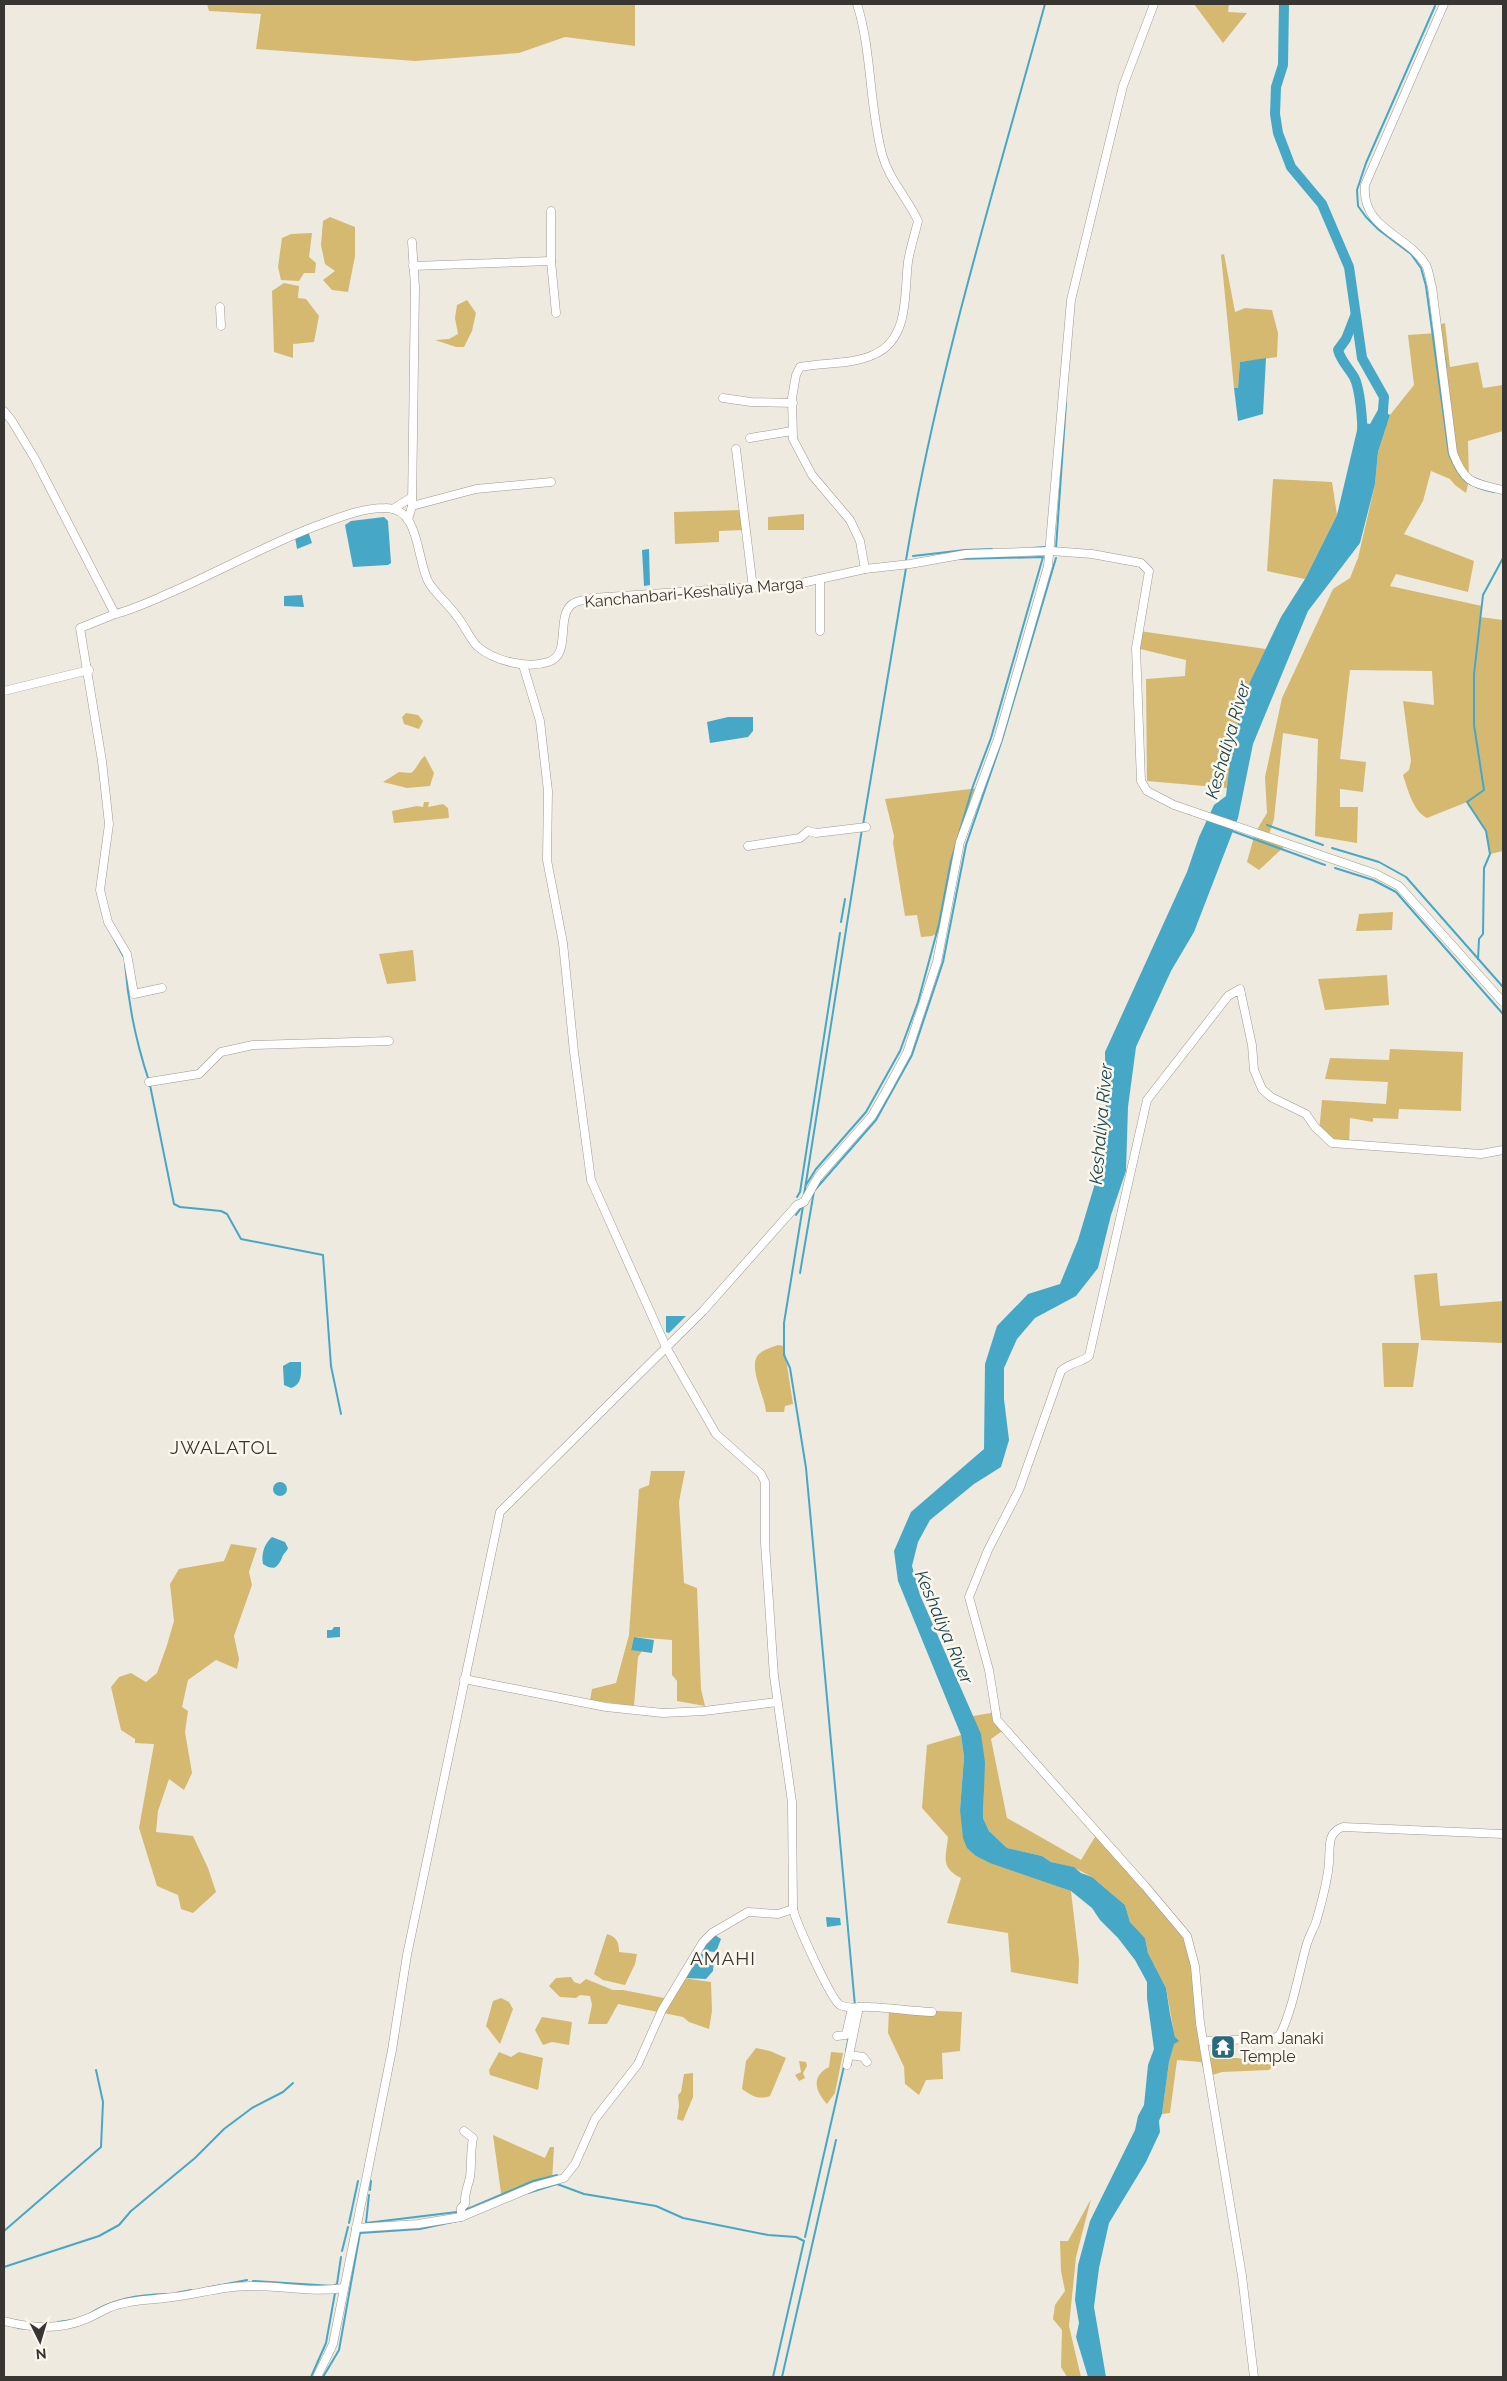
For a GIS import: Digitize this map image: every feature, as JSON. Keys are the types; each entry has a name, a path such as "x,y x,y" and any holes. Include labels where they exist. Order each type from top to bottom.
{"street":[{"path":"857,4 863,23 868,75 882,154 893,182 918,221 908,260 903,314 897,334 885,348 876,354 860,359 800,367 796,375 792,431 793,439 804,463 850,520 860,541 865,569"},
{"path":"317,2377 334,2344 392,2050 407,1954 500,1512 703,1311 797,1205 809,1197 810,1188 818,1177 872,1116 907,1053 936,962 960,842 998,739 1051,551 1066,328 1071,300 1123,86 1154,4"},
{"path":"1444,4 1365,185 1364,196 1366,206 1381,226 1414,252 1426,266 1432,288 1453,453 1461,473 1469,480 1503,490"},
{"path":"551,211 550,262 556,313"},
{"path":"393,509 408,520 412,502 412,242"},
{"path":"413,266 550,262"},
{"path":"220,307 221,326"},
{"path":"723,398 793,403"},
{"path":"4,411 35,459 116,614"},
{"path":"750,438 792,431"},
{"path":"736,449 753,588"},
{"path":"162,988 134,994 127,954 108,922 100,890 109,824 89,670 80,628 130,610 195,582 292,535 352,513 385,508 393,509 412,502 476,490 552,482"},
{"name":"Kanchanbari-Keshaliya Marga","path":"408,520 415,536 422,566 429,583 464,624 477,646 509,662 523,665 550,662 560,652 565,617 573,604 592,598 753,588 820,579 865,569 910,564 966,554 1051,551 1092,554 1141,563 1149,571 1136,648 1141,781 1148,791 1174,805 1376,874 1399,886 1503,1002"},
{"path":"820,579 820,631"},
{"path":"523,665 540,721 548,791 547,860 563,943 574,1052 591,1180 666,1347 716,1434 761,1474 765,1482 765,1543 777,1702 792,1802 793,1909 795,1921 826,1985 837,2003 855,2008 932,2012"},
{"path":"4,691 89,670"},
{"path":"748,846 800,838 808,831 816,833 862,827"},
{"path":"1254,2377 1242,2276 1205,2041 1200,2024 1195,1966 1187,1936 997,1720 989,1670 969,1597 988,1550 1019,1490 1061,1371 1067,1365 1080,1363 1090,1356 1147,1100 1228,996 1240,989 1252,1045 1254,1070 1262,1089 1271,1097 1306,1114 1315,1127 1332,1143 1481,1154 1503,1150"},
{"path":"149,1082 198,1074 221,1052 253,1046 389,1041"},
{"path":"464,1679 606,1707 663,1713 704,1711 777,1702"},
{"path":"1205,2041 1275,2038 1280,2035 1294,1993 1306,1945 1316,1922 1329,1868 1330,1841 1332,1832 1336,1829 1343,1827 1503,1834"},
{"path":"356,2228 418,2224 461,2217 535,2186 564,2178 569,2174 595,2119 638,2064 662,2010 702,1942 712,1933 748,1912 778,1914 793,1909"},
{"path":"837,2036 846,2035 855,2008"},
{"path":"847,2065 850,2055 855,2008"},
{"path":"850,2055 863,2057 867,2062"},
{"path":"461,2217 461,2208 466,2204 464,2193 470,2177 470,2154 473,2138 464,2131"},
{"path":"4,2321 25,2327 57,2326 86,2320 115,2305 138,2300 170,2298 230,2287 269,2286 320,2290 344,2288"}],"shaded area":[{"path":"207,4 635,4 635,46 565,37 519,53 415,61 256,49 261,14 209,11"},
{"path":"1194,4 1229,4 1228,12 1247,13 1223,43"},
{"path":"330,217 355,227 355,256 348,292 332,290 323,280 335,271 325,264 321,245 323,221"},
{"path":"312,233 309,257 316,263 315,273 304,273 299,281 281,280 278,267 282,238 291,234"},
{"path":"1224,254 1235,312 1245,308 1272,310 1278,333 1277,357 1240,362 1238,388 1234,388 1221,255"},
{"path":"284,283 299,286 298,298 306,299 319,316 314,342 293,344 293,358 274,352 272,291"},
{"path":"467,300 476,313 472,331 464,347 456,347 435,340 449,339 458,334 455,318 457,305"},
{"path":"1445,323 1450,367 1478,362 1483,388 1503,385 1503,431 1468,441 1469,480 1466,493 1450,479 1431,471 1423,501 1404,534 1474,561 1468,592 1396,574 1390,586 1482,606 1480,617 1503,620 1503,851 1490,854 1486,831 1467,802 1427,818 1418,810 1409,793 1403,775 1409,770 1411,761 1403,701 1434,705 1432,671 1350,670 1340,759 1366,762 1363,792 1340,789 1340,807 1358,807 1357,843 1315,836 1318,739 1283,733 1274,819 1268,838 1287,844 1259,870 1247,862 1255,833 1267,813 1265,777 1282,698 1333,589 1350,578 1358,558 1375,484 1378,452 1390,415 1414,385 1408,335 1437,333 1437,325"},
{"path":"1273,479 1332,482 1337,515 1305,579 1267,571"},
{"path":"742,510 743,530 719,531 719,542 675,544 674,512"},
{"path":"804,514 804,530 768,530 768,517"},
{"path":"1139,631 1266,649 1241,717 1227,788 1147,781 1146,679 1185,676 1186,660 1136,648"},
{"path":"406,713 418,715 423,721 419,729 404,724 402,717"},
{"path":"425,756 434,773 430,786 407,788 383,782 399,772 411,773"},
{"path":"979,788 960,842 942,931 932,936 921,937 917,915 905,916 893,843 894,836 885,799"},
{"path":"424,802 429,802 428,807 443,804 448,808 449,818 394,823 392,811 417,806 423,807"},
{"path":"1393,912 1392,930 1356,931 1359,914"},
{"path":"413,950 416,981 387,984 379,954"},
{"path":"1387,975 1389,1005 1325,1010 1318,979"},
{"path":"1390,1049 1463,1052 1461,1111 1399,1109 1398,1119 1373,1118 1373,1122 1350,1118 1349,1145 1332,1143 1319,1132 1322,1100 1386,1104 1388,1082 1325,1079 1330,1058 1389,1060"},
{"path":"1437,1273 1440,1306 1503,1301 1503,1343 1421,1340 1414,1275"},
{"path":"1382,1343 1419,1343 1413,1387 1384,1387"},
{"path":"778,1345 784,1346 793,1404 785,1406 784,1412 766,1412 755,1372 756,1358 760,1353"},
{"path":"651,1471 685,1471 679,1502 684,1583 697,1588 701,1689 705,1706 677,1701 677,1681 672,1675 672,1640 634,1637 631,1649 642,1651 638,1657 634,1706 590,1700 592,1689 616,1683 629,1635 639,1489 649,1485"},
{"path":"231,1544 257,1548 249,1572 252,1585 234,1636 239,1659 237,1669 216,1660 188,1680 182,1707 188,1711 185,1732 192,1773 184,1790 169,1779 158,1811 156,1832 193,1836 208,1868 216,1892 193,1913 181,1909 178,1895 157,1886 139,1828 154,1744 135,1743 135,1739 121,1730 111,1687 119,1677 131,1673 146,1682 157,1673 174,1621 170,1584 179,1569 224,1561"},
{"path":"995,1706 1005,1729 991,1739 1007,1818 1081,1860 1098,1832 1187,1936 1205,2041 1211,2058 1237,2058 1277,2064 1269,2070 1222,2072 1206,2077 1201,2062 1177,2060 1170,2113 1162,2114 1169,2062 1175,2038 1166,1988 1148,1953 1145,1938 1130,1922 1125,1905 1092,1877 1073,1867 1051,1862 1042,1856 1007,1848 989,1831 983,1818 984,1793 973,1716 991,1713"},
{"path":"961,1735 964,1757 960,1810 976,1856 1071,1891 1079,1960 1078,1984 1011,1972 1008,1933 947,1923 961,1878 954,1874 947,1866 948,1837 922,1808 927,1745"},
{"path":"607,1934 617,1940 619,1952 637,1954 635,1964 625,1985 603,1980 594,1974"},
{"path":"571,1977 574,1982 580,1984 586,1979 613,1990 623,1990 664,1998 674,1996 683,1978 711,1982 712,2011 709,2029 689,2022 683,2017 618,2004 607,2024 588,2024 592,2005 590,1996 580,1995 576,1998 560,1997 549,1986 556,1978"},
{"path":"501,1998 509,2002 513,2009 500,2044 486,2026 493,2001"},
{"path":"889,2009 962,2012 960,2051 942,2053 943,2079 926,2080 919,2095 905,2084 904,2067 888,2033"},
{"path":"542,2017 572,2022 569,2045 552,2042 543,2045 535,2030"},
{"path":"756,2048 770,2051 786,2058 770,2096 762,2098 755,2097 742,2089 746,2061"},
{"path":"499,2052 511,2057 519,2052 543,2058 538,2090 490,2075 489,2070"},
{"path":"831,2052 843,2053 835,2093 827,2104 818,2089 817,2079 829,2067"},
{"path":"799,2061 806,2062 807,2066 803,2073 805,2078 799,2081 795,2075 801,2072"},
{"path":"693,2073 693,2097 683,2121 677,2119 678,2095 681,2092 684,2074"},
{"path":"493,2135 545,2158 550,2147 554,2147 552,2181 502,2200"},
{"path":"1091,2199 1076,2257 1069,2326 1081,2377 1067,2377 1061,2367 1062,2330 1053,2319 1055,2305 1065,2291 1061,2271 1060,2241 1068,2241"}],"water":[{"path":"1266,358 1263,414 1238,421 1234,388 1238,388 1240,362"},
{"path":"1379,408 1390,415 1378,452 1375,484 1360,543 1308,611 1253,744 1238,818 1194,932 1171,971 1136,1047 1128,1107 1126,1171 1111,1215 1098,1268 1076,1296 1035,1318 1017,1339 1004,1368 1004,1399 1009,1440 1001,1467 974,1484 930,1520 918,1542 912,1566 920,1595 981,1734 985,1762 983,1818 989,1831 1007,1848 1042,1856 1051,1862 1074,1867 1081,1873 1092,1877 1125,1905 1130,1922 1145,1938 1148,1953 1166,1988 1175,2037 1179,2041 1174,2044 1169,2062 1162,2114 1159,2121 1160,2132 1146,2162 1109,2223 1099,2268 1094,2307 1106,2377 1088,2377 1076,2337 1079,2323 1075,2300 1078,2265 1090,2221 1135,2130 1138,2116 1144,2105 1148,2065 1154,2049 1147,1998 1147,1982 1135,1960 1118,1938 1100,1920 1092,1908 1071,1891 990,1863 976,1856 967,1848 963,1838 960,1810 964,1757 961,1735 898,1581 894,1551 911,1512 984,1449 985,1364 997,1326 1028,1294 1060,1284 1078,1240 1096,1180 1106,1124 1105,1052 1187,872 1199,837 1214,805 1226,796 1232,743 1250,682 1281,617 1305,579 1337,515 1359,422 1370,424"},
{"path":"384,517 388,521 391,563 388,565 353,567 345,525 351,521"},
{"path":"308,531 312,543 297,549 295,537"},
{"path":"649,549 650,585 644,586 642,550"},
{"path":"302,595 304,607 284,606 284,596"},
{"path":"728,717 753,717 753,731 748,737 710,743 707,722"},
{"path":"666,1316 686,1316 669,1333 666,1332"},
{"path":"290,1362 301,1362 301,1374 298,1384 291,1388 284,1385 283,1366"},
{"path":"280,1482 285,1484 287,1489 285,1494 280,1496 275,1494 273,1489 275,1484"},
{"path":"272,1537 285,1542 288,1548 278,1564 273,1568 263,1564 262,1560 265,1546"},
{"path":"334,1627 340,1627 340,1637 327,1638 327,1630 332,1630"},
{"path":"634,1637 654,1640 652,1653 631,1650"},
{"path":"826,1917 840,1918 841,1925 827,1927"},
{"path":"715,1935 721,1939 716,1952 703,1951 702,1948"},
{"path":"699,1953 714,1958 713,1971 706,1979 685,1978"}],"waterway":[{"path":"906,560 919,490 950,350 1045,4"},
{"name":"Keshaliya River","path":"1284,4 1283,65 1276,87 1275,114 1278,133 1291,167 1322,204 1349,267 1362,358 1384,397 1382,423"},
{"path":"1435,6 1366,163 1357,190 1358,206 1379,230 1411,254 1421,268 1426,286 1449,454 1465,481 1494,492"},
{"name":"Keshaliya River","path":"1355,316 1346,339 1338,350 1354,377 1358,389 1361,405 1362,436"},
{"path":"1445,358 1446,371"},
{"path":"1056,548 1066,403"},
{"path":"1474,478 1484,482"},
{"path":"1032,548 1045,547"},
{"path":"913,556 992,549"},
{"path":"806,1185 816,1169 866,1112 900,1051 918,1002 939,924 951,861 973,786 991,738 1043,557 957,559"},
{"path":"800,1273 814,1191 876,1120 912,1055 943,962 966,845 1002,740 1056,558"},
{"path":"1478,959 1479,939 1483,934 1484,868 1490,854 1486,831 1467,802 1484,790 1474,725 1474,674 1483,595 1503,558"},
{"path":"863,825 906,568"},
{"path":"1267,825 1323,845"},
{"path":"804,1195 862,829"},
{"path":"1232,831 1325,865"},
{"path":"1332,848 1379,862 1406,877 1503,987"},
{"path":"1335,868 1373,880 1396,892 1503,1014"},
{"path":"841,922 845,899"},
{"path":"797,1197 800,1192 840,933"},
{"path":"114,939 125,959"},
{"path":"125,963 133,1023 149,1081"},
{"path":"150,1085 174,1204 180,1207 221,1211 227,1214 241,1239 323,1255 331,1366 341,1414"},
{"path":"803,1206 784,1323 784,1355 790,1368 806,1468 855,2006"},
{"path":"796,1215 801,1208"},
{"path":"846,2051 849,2036"},
{"path":"805,2237 844,2066"},
{"path":"4,2231 101,2147 103,2102 96,2070"},
{"path":"4,2267 99,2236 119,2225 131,2211 195,2158 224,2129 252,2108 283,2092 293,2083"},
{"path":"782,2377 836,2140"},
{"path":"463,2211 533,2181 557,2175"},
{"path":"349,2223 358,2181"},
{"path":"370,2190 371,2181"},
{"path":"528,2193 557,2184 584,2194 656,2206 683,2218 768,2235 796,2237 804,2241 773,2377"},
{"path":"369,2195 366,2223 457,2212"},
{"path":"323,2377 339,2350 360,2233 420,2229 457,2221"},
{"path":"342,2251 348,2227"},
{"path":"253,2281 333,2286 337,2284 341,2257"},
{"path":"206,2288 247,2280"},
{"path":"176,2293 191,2290"},
{"path":"311,2377 326,2343 335,2293 325,2293"},
{"path":"89,2314 108,2304 126,2298 167,2294"},
{"path":"58,2322 73,2320"},
{"path":"18,2328 31,2329"}],"place":[{"name":"Ram Janaki Temple","path":"1223,2047"}],"district":[{"name":"JWALATOL","path":"224,1447"},
{"name":"AMAHI","path":"723,1958"}]}
